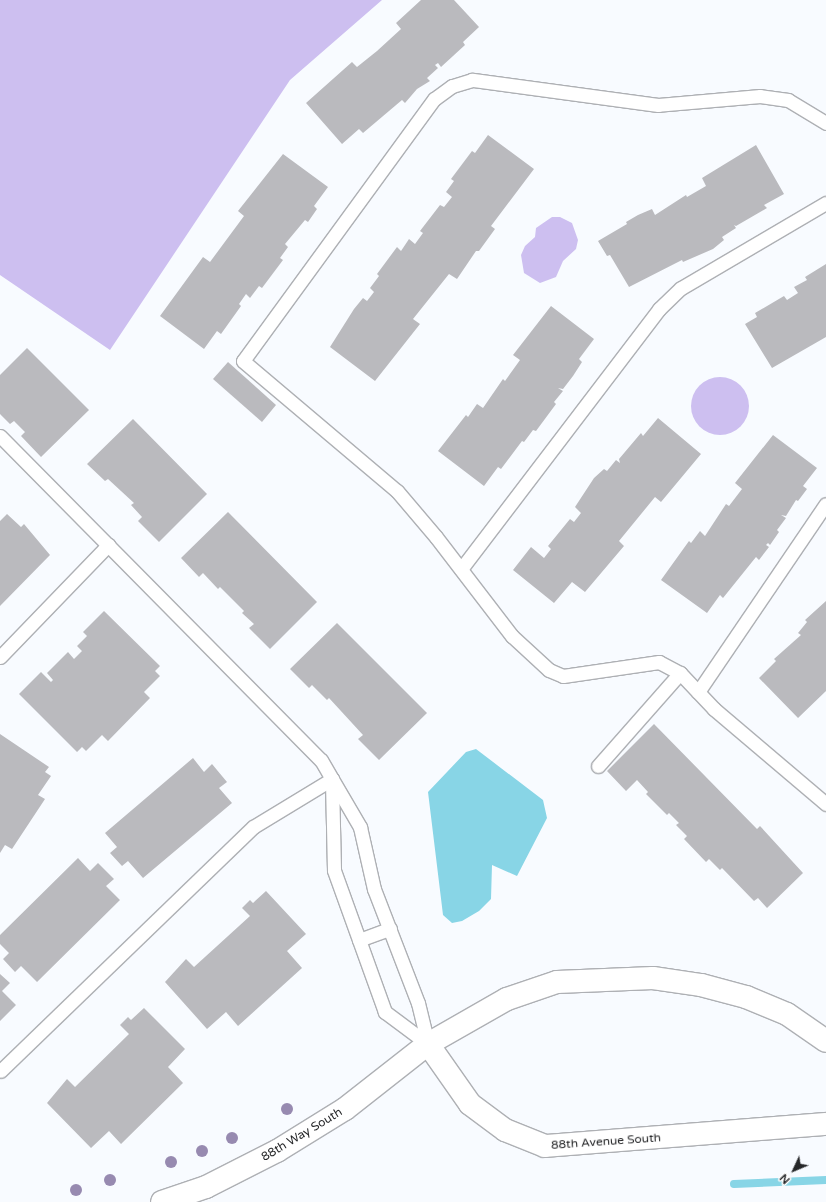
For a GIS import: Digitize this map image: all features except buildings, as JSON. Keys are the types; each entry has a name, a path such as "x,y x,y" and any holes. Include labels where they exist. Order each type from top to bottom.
{"street":[{"name":"88th Way South","path":"162,1202 206,1187 277,1151 345,1109 428,1044 507,999 557,982 654,978 701,985 746,998 787,1014 824,1039"},
{"name":"88th Avenue South","path":"428,1044 470,1104 505,1130 544,1146 826,1124"}],"lane":[{"path":"826,124 788,100 760,96 658,105 472,80 452,86 434,99 243,361 397,491 461,569 512,636 550,670 563,676 659,662 680,672 714,709 826,804"},
{"path":"461,569 659,309 681,288 826,203"},
{"path":"0,436 321,760 360,827 374,889 418,1003 428,1044"},
{"path":"698,692 826,504"},
{"path":"0,657 108,545"},
{"path":"598,766 680,672"},
{"path":"332,779 334,870 385,1012 428,1044"},
{"path":"0,1071 253,827 332,779"},
{"path":"359,940 390,929"}],"shaded area":[{"path":"0,0 382,0 290,80 110,350 0,275"},
{"path":"552,217 560,217 572,223 578,240 576,249 563,261 556,277 540,283 524,273 521,255 525,246 535,237 536,228"},
{"path":"714,377 726,377 741,385 749,400 749,412 741,427 726,435 714,435 699,427 691,412 691,400 699,385"}],"water":[{"path":"476,749 543,800 547,818 517,876 492,865 491,899 479,911 462,921 452,923 443,915 428,792 466,752"}],"waterway":[{"path":"734,1184 826,1180"}]}
